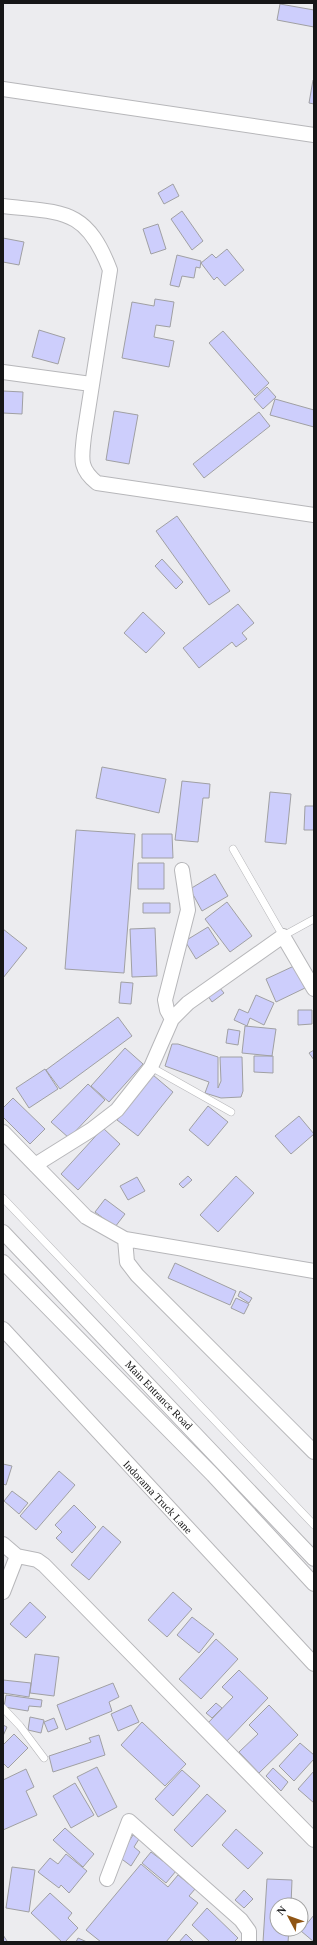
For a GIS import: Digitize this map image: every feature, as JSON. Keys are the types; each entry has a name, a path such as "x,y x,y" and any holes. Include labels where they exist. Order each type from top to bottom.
{"street":[{"path":"3,89 314,135"},
{"path":"3,206 60,213 75,218 88,230 102,249 110,270 91,384 82,460 87,475 97,482 314,515"},
{"path":"3,372 91,384"},
{"path":"172,1019 167,1010 165,1000 188,910 182,870"},
{"path":"35,1165 91,1130 117,1110 151,1067 172,1019 188,1003 283,936 314,989"},
{"path":"3,1132 53,1185 86,1217 125,1239 314,1271"},
{"name":"Main Entrance Road","path":"3,1232 314,1559"},
{"path":"125,1239 127,1262 137,1275 314,1452"},
{"path":"3,1262 213,1475 314,1584"},
{"name":"Indorama Truck Lane","path":"3,1329 314,1664"},
{"path":"3,1544 17,1556 38,1560 44,1565 314,1840"},
{"path":"3,1592 17,1556"},
{"path":"107,1879 129,1821 241,1920 249,1931 249,1942"}],"lane":[{"path":"233,849 283,936 314,919"},
{"path":"151,1067 231,1112"},
{"path":"3,1198 314,1525"},
{"path":"3,1708 20,1726 44,1758"}],"building":[{"path":"280,4 314,10 314,27 277,20"},
{"path":"314,80 314,104 309,103"},
{"path":"173,184 179,196 164,204 158,193"},
{"path":"182,211 203,241 192,250 171,219"},
{"path":"158,224 166,249 151,254 143,229"},
{"path":"3,238 24,242 19,265 3,262"},
{"path":"227,249 244,270 225,286 217,277 214,280 201,263 212,254 216,258"},
{"path":"177,255 201,261 200,268 196,267 194,278 182,276 179,287 170,285"},
{"path":"155,299 174,302 170,327 156,325 154,337 174,341 169,367 122,358 132,302 154,306"},
{"path":"39,330 65,338 58,364 32,357"},
{"path":"223,331 269,383 255,396 209,343"},
{"path":"267,387 276,397 263,409 254,399"},
{"path":"3,391 23,392 22,414 3,413"},
{"path":"275,399 314,410 314,427 270,415"},
{"path":"114,411 138,415 129,464 106,460"},
{"path":"259,412 270,426 204,478 193,464"},
{"path":"177,516 230,591 209,605 156,531"},
{"path":"162,559 183,582 176,589 155,566"},
{"path":"238,604 254,623 242,633 247,639 236,647 232,642 199,668 183,648"},
{"path":"143,612 165,633 146,653 124,633"},
{"path":"102,767 166,779 159,813 96,798"},
{"path":"182,781 210,784 209,798 203,798 198,842 175,840"},
{"path":"270,792 291,794 286,844 265,842"},
{"path":"305,806 314,806 314,830 304,830"},
{"path":"76,830 135,834 124,973 65,969"},
{"path":"142,834 172,834 173,858 142,858"},
{"path":"138,863 164,863 164,889 138,889"},
{"path":"215,874 228,896 202,911 190,889"},
{"path":"227,902 252,936 230,952 205,919"},
{"path":"143,903 170,903 170,913 143,913"},
{"path":"208,927 219,944 196,959 185,941"},
{"path":"155,928 157,976 132,977 130,929"},
{"path":"3,929 27,948 3,978"},
{"path":"294,966 305,988 276,1002 266,979"},
{"path":"121,982 133,983 131,1004 119,1003"},
{"path":"219,987 224,993 212,1002 208,996"},
{"path":"256,995 274,1003 264,1025 250,1018 247,1026 234,1020 239,1009 248,1013"},
{"path":"298,1010 312,1010 312,1024 298,1025"},
{"path":"118,1017 132,1036 60,1089 46,1070"},
{"path":"245,1026 276,1029 272,1056 242,1053"},
{"path":"228,1029 240,1031 238,1045 226,1043"},
{"path":"172,1044 178,1044 218,1057 218,1088 221,1081 220,1057 242,1057 243,1091 241,1097 221,1098 205,1093 209,1082 165,1066"},
{"path":"125,1048 143,1064 109,1102 91,1086"},
{"path":"314,1050 314,1060 309,1053"},
{"path":"254,1056 273,1056 273,1073 254,1072"},
{"path":"45,1069 58,1089 29,1108 16,1088"},
{"path":"153,1075 173,1092 138,1136 117,1120"},
{"path":"88,1084 105,1100 69,1138 51,1122"},
{"path":"13,1098 45,1129 30,1144 3,1117 3,1108"},
{"path":"208,1106 228,1122 208,1146 189,1130"},
{"path":"299,1116 314,1134 291,1154 275,1136"},
{"path":"103,1128 120,1144 78,1190 61,1174"},
{"path":"188,1176 192,1180 183,1188 179,1184"},
{"path":"236,1176 254,1193 218,1232 200,1215"},
{"path":"137,1177 145,1191 128,1200 120,1186"},
{"path":"105,1199 125,1214 115,1227 95,1212"},
{"path":"175,1263 236,1291 230,1305 168,1278"},
{"path":"240,1291 252,1298 249,1303 238,1296"},
{"path":"236,1298 249,1304 244,1314 231,1308"},
{"path":"3,1464 12,1466 6,1485 3,1484"},
{"path":"59,1471 75,1485 36,1530 20,1516"},
{"path":"12,1491 28,1503 19,1514 4,1501"},
{"path":"74,1505 96,1527 72,1553 56,1538 62,1532 55,1525"},
{"path":"103,1526 121,1542 89,1580 71,1565"},
{"path":"173,1592 192,1609 167,1637 148,1620"},
{"path":"30,1602 46,1617 26,1638 10,1624"},
{"path":"192,1617 214,1634 199,1653 177,1635"},
{"path":"216,1639 238,1659 201,1699 179,1679"},
{"path":"35,1654 59,1657 54,1696 30,1693"},
{"path":"239,1670 268,1698 225,1743 206,1725 233,1697 222,1687"},
{"path":"3,1680 31,1683 29,1697 3,1693"},
{"path":"113,1683 119,1697 109,1702 112,1711 66,1730 57,1705"},
{"path":"6,1695 42,1700 41,1707 29,1706 28,1711 4,1707"},
{"path":"216,1703 222,1708 212,1718 206,1713"},
{"path":"131,1705 139,1722 118,1731 111,1714"},
{"path":"269,1705 298,1735 259,1773 239,1752 258,1734 249,1725"},
{"path":"30,1717 44,1720 41,1733 28,1730"},
{"path":"54,1718 58,1728 48,1732 44,1722"},
{"path":"142,1722 186,1764 165,1786 121,1745"},
{"path":"3,1725 7,1727 3,1736"},
{"path":"14,1734 28,1748 8,1768 3,1763 3,1745"},
{"path":"99,1735 105,1755 53,1772 49,1756 91,1742 89,1738"},
{"path":"300,1743 314,1755 314,1759 294,1781 279,1766"},
{"path":"97,1767 117,1807 98,1817 77,1777"},
{"path":"273,1768 288,1782 281,1791 266,1776"},
{"path":"26,1769 34,1787 26,1791 37,1815 3,1830 3,1780"},
{"path":"182,1770 200,1786 173,1816 155,1799"},
{"path":"314,1771 314,1803 298,1789"},
{"path":"75,1783 94,1815 71,1828 53,1796"},
{"path":"207,1794 226,1811 192,1847 174,1830"},
{"path":"65,1828 94,1854 83,1867 53,1840"},
{"path":"236,1829 263,1853 248,1869 222,1845"},
{"path":"133,1835 139,1839 134,1847 140,1852 131,1866 119,1857"},
{"path":"151,1852 176,1871 166,1883 142,1863"},
{"path":"66,1854 87,1871 69,1893 61,1885 59,1888 38,1872 50,1858 58,1864"},
{"path":"141,1864 168,1887 178,1875 195,1889 189,1896 198,1903 166,1942 101,1942 86,1930"},
{"path":"12,1867 35,1870 29,1912 6,1908"},
{"path":"267,1879 292,1880 291,1897 269,1897 269,1937 288,1937 288,1942 263,1942"},
{"path":"244,1890 253,1899 244,1908 235,1900"},
{"path":"50,1893 72,1913 68,1918 78,1928 65,1942 62,1942 31,1913"},
{"path":"207,1908 238,1938 234,1942 210,1942 192,1925"},
{"path":"314,1915 314,1942 308,1937 309,1921"},
{"path":"186,1934 194,1942 179,1942"},
{"path":"3,1935 7,1941 6,1942 3,1942"},
{"path":"78,1938 87,1942 76,1942"}]}
